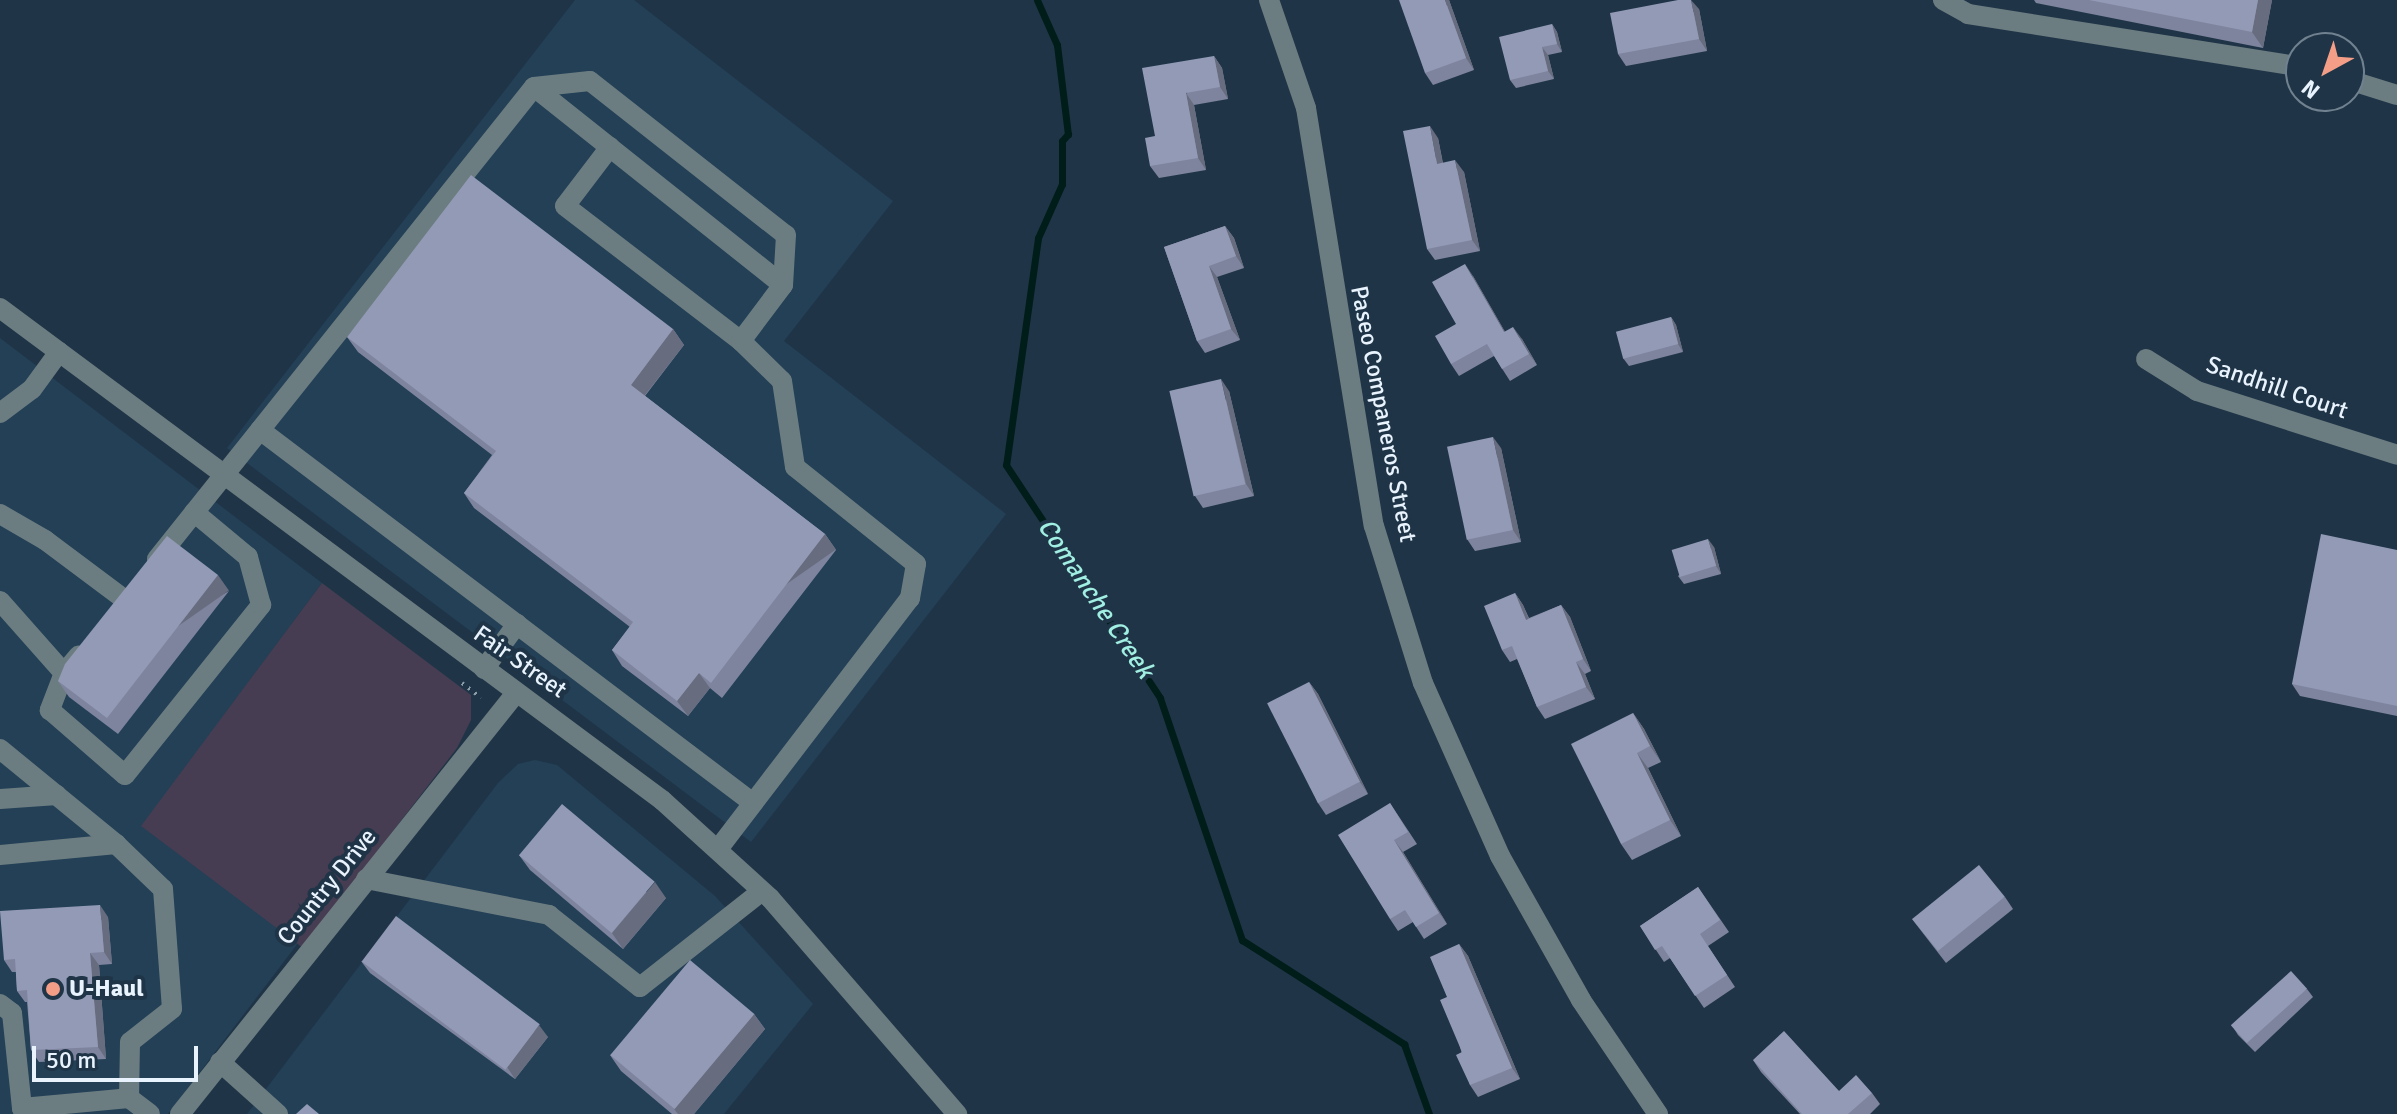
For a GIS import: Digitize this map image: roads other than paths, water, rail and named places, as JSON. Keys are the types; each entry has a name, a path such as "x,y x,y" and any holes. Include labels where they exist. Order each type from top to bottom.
{"street":[{"name":"Paseo Companeros Street","path":"1269,0 1306,108 1374,526 1423,683 1500,856 1581,1000 1658,1114"},
{"path":"1943,0 1968,14 2285,64"},
{"path":"0,514 129,593 534,87 590,81 786,235 783,285 741,341"},
{"path":"2365,85 2397,95"},
{"path":"534,87 783,285"},
{"path":"610,147 565,206 741,341 782,381 795,467 916,564 910,598 717,850"},
{"name":"Fair Street","path":"0,308 662,800 762,891 957,1114"},
{"path":"0,413 32,389 59,352"},
{"name":"Sandhill Court","path":"2146,359 2197,391 2397,455"},
{"path":"260,430 753,803"},
{"path":"94,636 64,673 50,710 125,775 261,605 248,557 194,512"},
{"path":"0,601 64,673"},
{"path":"484,669 517,624"},
{"name":"Country Drive","path":"180,1114 516,693"},
{"path":"0,749 116,844 163,889 172,1009 130,1042 129,1098"},
{"path":"0,799 57,795"},
{"path":"0,855 116,844"},
{"path":"366,879 549,915 640,987 762,891"},
{"path":"0,1004 12,1013 22,1111 129,1098 150,1114"},
{"path":"220,1062 278,1114"}],"waterway":[{"name":"Comanche Creek","path":"1037,0 1057,45 1068,134 1062,141 1062,184 1038,238 1006,465 1160,698 1242,940 1404,1044 1429,1114"}],"place":[{"name":"U-Haul","path":"53,989"}]}
